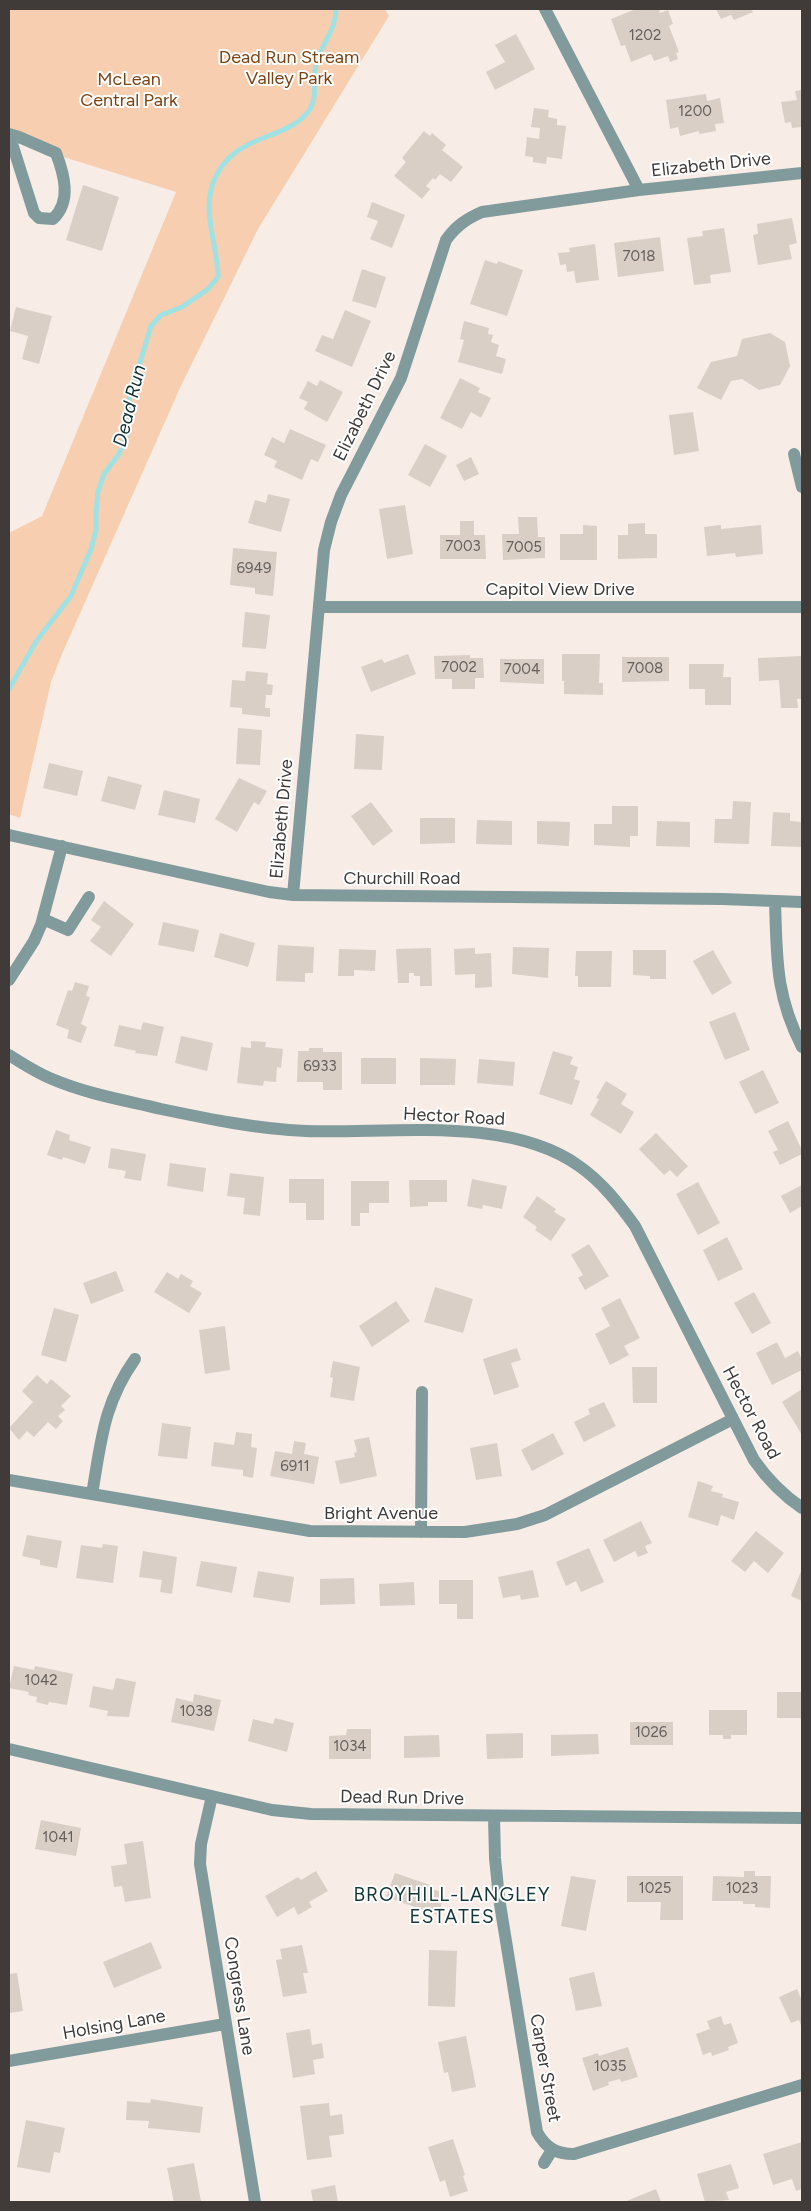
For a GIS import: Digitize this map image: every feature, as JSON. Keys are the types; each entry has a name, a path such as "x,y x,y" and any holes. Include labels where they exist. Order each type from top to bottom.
{"street":[{"path":"545,9 639,190"},
{"path":"9,134 56,154 62,168 65,187 64,200 58,213 53,218 39,218 34,213 9,134"},
{"name":"Elizabeth Drive","path":"293,895 324,550 331,522 341,495 401,378 446,240 455,228 468,218 482,212 639,190 802,173"},
{"path":"794,454 802,487"},
{"name":"Capitol View Drive","path":"319,607 802,607"},
{"name":"Churchill Road","path":"9,835 269,892 293,895 775,900 802,902"},
{"path":"9,980 34,941 43,918 62,846"},
{"path":"43,918 68,930 89,897"},
{"path":"775,900 777,970 782,998 791,1025 802,1047"},
{"name":"Hector Road","path":"9,1056 51,1079 82,1090 207,1119 306,1131 468,1132 497,1134 525,1140 553,1151 578,1165 599,1182 617,1201 635,1226 754,1460 768,1480 785,1496 802,1508"},
{"path":"92,1494 106,1418 112,1397 122,1377 135,1360"},
{"path":"421,1532 422,1392"},
{"name":"Bright Avenue","path":"9,1480 310,1531 465,1532 491,1530 545,1515 733,1419"},
{"name":"Dead Run Drive","path":"9,1749 272,1810 311,1814 494,1817 802,1818"},
{"name":"Congress Lane","path":"212,1796 201,1844 200,1864 255,2202"},
{"name":"Carper Street","path":"494,1817 495,1858 499,1898 537,2132 543,2142 552,2150"},
{"name":"Holsing Lane","path":"9,2061 225,2024"},
{"path":"544,2163 552,2150 563,2154 574,2154 802,2085"}],"green space":[{"name":"Dead Run Stream Valley Park","path":"9,9 385,9 389,16 258,229 180,388 51,682 20,818 9,814 9,533 42,516 176,192 9,140"}],"building":[{"path":"636,9 659,9 660,13 668,10 673,24 669,26 679,52 676,53 678,59 670,62 668,56 654,61 651,54 631,62 625,45 621,46 611,19"},
{"path":"716,9 751,9 753,12 734,20 731,15 721,19"},
{"path":"516,34 535,69 495,90 486,72 505,62 495,45"},
{"path":"802,90 802,127 792,128 791,122 785,123 781,102 797,100 795,91"},
{"path":"706,94 707,101 720,98 724,123 715,124 716,131 699,134 699,131 680,136 678,127 670,129 666,100"},
{"path":"534,108 549,110 548,117 557,119 557,125 566,126 562,159 547,157 546,164 533,162 533,157 525,156 527,137 539,139 540,128 531,127"},
{"path":"424,131 430,136 432,133 446,145 442,150 463,167 451,182 440,174 435,180 433,178 426,186 430,189 422,199 394,176 406,162 402,158"},
{"path":"83,185 119,197 102,251 66,240"},
{"path":"372,202 405,215 392,248 370,239 378,221 367,217"},
{"path":"792,218 797,243 789,245 792,259 758,265 753,235 758,234 757,224"},
{"path":"724,228 731,272 710,275 711,283 694,285 687,238 703,236 702,231"},
{"path":"660,237 664,271 618,277 614,243"},
{"path":"595,244 599,280 576,283 574,271 567,272 566,264 560,265 558,253 570,252 569,248"},
{"path":"485,260 497,264 498,261 523,270 507,316 470,304"},
{"path":"362,269 386,277 376,308 352,301"},
{"path":"16,307 52,316 39,364 22,359 28,336 10,331"},
{"path":"345,310 371,321 352,367 315,351 322,335 333,339"},
{"path":"464,321 489,328 488,334 493,335 491,342 499,345 496,356 506,359 502,374 458,362 464,340 460,339"},
{"path":"770,333 785,342 790,366 780,385 759,390 742,379 731,381 721,400 697,388 711,362 737,356 742,339"},
{"path":"460,378 480,388 478,392 491,398 481,418 471,412 462,429 440,418"},
{"path":"320,380 343,392 327,422 304,409 308,402 299,398 308,381 317,386"},
{"path":"693,412 699,451 674,455 669,415"},
{"path":"290,429 326,445 318,462 311,459 302,480 274,467 277,461 264,455 272,437 284,443"},
{"path":"425,444 447,456 430,487 408,475"},
{"path":"471,457 479,474 464,481 456,465"},
{"path":"268,494 290,499 281,532 248,523 255,500 266,503"},
{"path":"405,505 413,554 387,559 379,509"},
{"path":"518,517 537,517 538,537 545,537 545,558 503,560 502,534 519,534"},
{"path":"460,521 474,521 474,535 485,535 486,559 440,559 440,535 460,535"},
{"path":"645,523 645,534 657,534 657,558 618,559 618,535 628,535 628,524"},
{"path":"583,525 597,526 597,560 560,560 560,534 583,534"},
{"path":"721,525 721,529 761,525 763,554 736,557 735,553 707,556 704,527"},
{"path":"233,548 277,552 273,596 255,594 255,588 230,585"},
{"path":"245,612 270,615 266,649 242,647"},
{"path":"408,654 416,674 371,692 361,667 382,659 384,663"},
{"path":"562,654 600,654 599,683 603,683 603,695 564,694"},
{"path":"470,655 470,658 483,658 484,678 475,678 475,689 452,689 452,679 435,679 434,656"},
{"path":"802,656 802,699 797,699 798,708 781,708 779,680 759,681 758,658"},
{"path":"622,657 669,657 669,681 622,682"},
{"path":"500,659 544,659 544,684 500,682"},
{"path":"689,664 724,664 723,677 731,677 731,705 705,705 705,689 689,689"},
{"path":"246,671 268,673 267,684 273,685 272,695 266,695 265,708 270,708 270,717 242,714 242,708 230,707 232,680 245,681"},
{"path":"238,728 262,730 260,765 236,764"},
{"path":"356,734 384,736 382,770 354,769"},
{"path":"49,763 83,771 77,796 43,788"},
{"path":"108,776 142,785 135,810 101,801"},
{"path":"239,778 267,791 259,805 254,802 237,832 215,819"},
{"path":"164,790 200,799 195,823 158,815"},
{"path":"733,801 751,802 749,844 714,843 715,819 732,819"},
{"path":"371,802 393,831 373,846 351,816"},
{"path":"612,806 638,806 638,836 630,836 630,847 594,845 594,824 612,824"},
{"path":"773,812 790,813 790,821 802,822 802,847 771,846"},
{"path":"420,818 455,818 455,843 420,844"},
{"path":"477,820 512,821 512,845 476,844"},
{"path":"537,821 570,822 569,846 537,844"},
{"path":"657,821 690,822 690,847 656,846"},
{"path":"104,901 134,924 111,956 90,941 101,927 91,920"},
{"path":"163,922 199,930 194,952 158,945"},
{"path":"220,933 255,943 248,967 214,957"},
{"path":"278,945 314,947 313,973 305,973 305,982 276,981"},
{"path":"513,947 549,948 548,978 512,974"},
{"path":"431,948 432,986 420,986 420,976 414,976 414,973 409,973 409,983 398,983 396,949"},
{"path":"475,948 475,954 491,953 492,987 475,988 475,974 455,975 454,949"},
{"path":"339,949 376,950 375,971 354,970 354,976 338,976"},
{"path":"633,950 666,950 666,979 650,979 650,976 633,975"},
{"path":"713,950 732,983 712,995 693,961"},
{"path":"576,951 612,951 611,987 578,987 578,976 575,976"},
{"path":"75,982 89,986 86,996 90,997 81,1024 87,1027 81,1043 67,1038 69,1030 56,1025 68,990 72,991"},
{"path":"735,1012 750,1050 725,1060 709,1022"},
{"path":"143,1022 164,1027 157,1056 135,1053 136,1051 114,1046 119,1025 141,1030"},
{"path":"181,1036 213,1043 207,1071 175,1063"},
{"path":"251,1041 266,1042 265,1047 283,1049 281,1068 277,1067 276,1082 264,1081 263,1086 237,1083 241,1047 251,1048"},
{"path":"309,1048 323,1048 323,1052 342,1052 342,1090 323,1090 323,1082 297,1082 298,1051 309,1051"},
{"path":"553,1051 573,1057 570,1064 578,1067 574,1079 580,1081 572,1105 539,1094"},
{"path":"361,1058 396,1058 396,1084 361,1084"},
{"path":"420,1058 456,1059 455,1085 420,1085"},
{"path":"479,1059 515,1062 513,1086 477,1083"},
{"path":"763,1070 779,1103 755,1114 739,1082"},
{"path":"606,1081 627,1094 621,1104 634,1112 621,1134 590,1115 599,1099 596,1098"},
{"path":"788,1121 802,1150 802,1154 780,1165 773,1152 778,1150 768,1131"},
{"path":"56,1130 70,1135 69,1140 91,1147 85,1164 63,1157 62,1160 47,1155"},
{"path":"656,1133 688,1166 677,1177 670,1170 664,1175 639,1149"},
{"path":"111,1148 146,1154 141,1181 124,1178 126,1171 108,1168"},
{"path":"170,1163 206,1168 203,1192 167,1186"},
{"path":"230,1173 264,1177 260,1216 243,1214 245,1198 227,1196"},
{"path":"289,1179 324,1179 324,1220 306,1220 306,1203 289,1203"},
{"path":"472,1179 507,1186 502,1209 483,1205 482,1209 467,1206"},
{"path":"409,1180 447,1180 447,1202 428,1202 428,1206 410,1207"},
{"path":"351,1181 389,1181 389,1203 369,1203 369,1213 360,1213 360,1226 351,1226"},
{"path":"698,1182 720,1223 698,1235 676,1194"},
{"path":"802,1185 802,1206 790,1213 781,1196"},
{"path":"537,1196 556,1209 554,1212 566,1219 551,1241 535,1230 537,1227 523,1217"},
{"path":"727,1237 743,1269 718,1281 703,1250"},
{"path":"589,1244 609,1276 585,1290 578,1278 583,1275 571,1255"},
{"path":"116,1271 124,1291 91,1304 83,1283"},
{"path":"167,1272 178,1279 181,1274 193,1281 190,1286 202,1293 189,1313 154,1292"},
{"path":"435,1287 473,1299 463,1333 424,1322"},
{"path":"754,1292 771,1323 752,1334 734,1303"},
{"path":"620,1298 640,1338 624,1346 629,1355 610,1365 595,1334 610,1326 601,1308"},
{"path":"396,1301 410,1321 372,1347 359,1326"},
{"path":"54,1308 79,1315 66,1362 41,1355"},
{"path":"225,1326 230,1370 205,1374 199,1330"},
{"path":"777,1342 785,1358 798,1351 802,1360 802,1370 772,1385 756,1353"},
{"path":"517,1348 521,1360 511,1363 519,1387 494,1395 483,1359"},
{"path":"333,1361 360,1367 354,1401 330,1397 333,1378 330,1377"},
{"path":"632,1367 657,1367 657,1403 633,1403"},
{"path":"37,1375 47,1384 51,1379 71,1396 61,1406 65,1410 58,1416 63,1421 56,1429 48,1422 34,1437 27,1431 19,1440 9,1428 33,1402 22,1391"},
{"path":"802,1389 802,1435 782,1402"},
{"path":"604,1402 616,1426 584,1442 574,1422 590,1414 588,1409"},
{"path":"162,1423 191,1427 187,1459 158,1456"},
{"path":"236,1432 252,1434 251,1447 257,1448 253,1478 243,1476 243,1470 211,1466 214,1442 234,1445"},
{"path":"553,1433 564,1454 532,1471 521,1450"},
{"path":"369,1437 377,1476 340,1484 335,1461 355,1457 354,1453 357,1452 354,1440"},
{"path":"294,1441 306,1443 304,1454 319,1457 314,1484 270,1476 275,1451 292,1454"},
{"path":"497,1443 502,1476 476,1480 470,1448"},
{"path":"698,1481 713,1486 711,1491 723,1494 722,1497 739,1502 734,1520 721,1515 718,1526 688,1517"},
{"path":"641,1521 652,1543 645,1546 648,1553 638,1557 635,1551 614,1562 603,1540"},
{"path":"756,1531 784,1553 768,1573 754,1561 745,1572 731,1561"},
{"path":"27,1535 62,1541 57,1568 40,1565 40,1560 22,1556"},
{"path":"103,1544 118,1546 113,1583 76,1578 81,1545 102,1548"},
{"path":"589,1548 604,1582 581,1592 576,1581 566,1586 556,1562"},
{"path":"143,1551 177,1557 172,1594 160,1592 162,1580 139,1577"},
{"path":"201,1561 237,1567 232,1593 196,1586"},
{"path":"802,1569 802,1601 791,1596"},
{"path":"533,1570 539,1597 521,1600 520,1595 503,1598 498,1577"},
{"path":"258,1571 294,1577 290,1603 253,1597"},
{"path":"354,1578 355,1604 320,1605 320,1579"},
{"path":"439,1580 473,1580 473,1619 457,1619 457,1604 439,1604"},
{"path":"414,1582 415,1605 380,1606 379,1584"},
{"path":"14,1666 34,1670 35,1666 73,1674 67,1705 49,1702 48,1705 36,1702 37,1697 28,1695 29,1692 9,1688"},
{"path":"116,1678 136,1682 129,1717 107,1716 108,1711 89,1707 93,1686 113,1690"},
{"path":"777,1692 802,1692 802,1718 777,1718"},
{"path":"194,1694 221,1700 214,1731 171,1722 176,1698 193,1702"},
{"path":"709,1710 747,1710 747,1735 731,1735 731,1739 723,1739 723,1735 709,1735"},
{"path":"275,1718 294,1723 287,1752 248,1741 253,1719 273,1724"},
{"path":"630,1722 673,1722 673,1745 630,1745"},
{"path":"347,1729 371,1729 371,1759 329,1759 329,1736 346,1735"},
{"path":"523,1733 523,1758 487,1759 486,1734"},
{"path":"598,1734 599,1754 551,1756 551,1735"},
{"path":"439,1735 440,1757 404,1758 404,1736"},
{"path":"41,1820 81,1828 76,1856 35,1849"},
{"path":"143,1841 151,1898 125,1902 122,1886 114,1887 111,1866 127,1864 124,1844"},
{"path":"316,1871 328,1891 309,1902 312,1907 298,1915 294,1907 277,1917 265,1896 298,1877 301,1880"},
{"path":"744,1871 755,1871 755,1876 771,1876 770,1908 755,1907 755,1904 743,1904 743,1901 712,1901 713,1876 744,1877"},
{"path":"395,1873 430,1885 429,1888 445,1893 438,1915 386,1897"},
{"path":"571,1876 596,1880 586,1931 561,1926"},
{"path":"627,1876 683,1876 683,1920 660,1920 661,1902 627,1902"},
{"path":"151,1942 162,1968 114,1988 103,1962"},
{"path":"302,1945 308,1973 303,1973 307,1993 283,1997 276,1960 282,1959 280,1949"},
{"path":"429,1950 457,1951 455,2007 428,2006"},
{"path":"594,1972 602,2006 576,2011 569,1978"},
{"path":"17,1973 23,2011 9,2013 9,1974"},
{"path":"797,1989 802,2001 802,2028 799,2020 791,2023 779,1997"},
{"path":"721,2016 724,2025 731,2023 738,2043 728,2047 729,2050 712,2056 711,2052 703,2055 696,2034 710,2029 707,2021"},
{"path":"310,2029 312,2045 322,2043 324,2058 313,2060 315,2074 293,2078 286,2033"},
{"path":"466,2036 476,2087 452,2092 448,2072 444,2073 438,2042"},
{"path":"628,2047 638,2077 621,2082 620,2079 608,2082 609,2085 593,2091 582,2058 598,2053 599,2056"},
{"path":"151,2099 203,2107 200,2133 148,2128 149,2121 126,2120 127,2101 150,2103"},
{"path":"329,2103 330,2116 342,2114 344,2134 329,2136 332,2157 307,2160 300,2106"},
{"path":"26,2120 65,2128 60,2153 54,2152 50,2173 17,2167"},
{"path":"453,2139 465,2175 463,2176 468,2191 450,2197 445,2180 440,2182 428,2147"},
{"path":"802,2142 802,2189 796,2191 792,2179 773,2185 763,2154"},
{"path":"194,2163 201,2201 174,2202 167,2168"},
{"path":"731,2164 739,2188 726,2192 729,2200 705,2202 697,2174"},
{"path":"335,2185 338,2202 313,2202 311,2190"},
{"path":"656,2189 661,2202 624,2202"}],"waterway":[{"name":"Dead Run","path":"9,689 37,640 71,596 91,549 96,530 98,492 104,474 119,454 127,434 129,399 151,326 161,315 182,307 208,289 218,277 209,206 213,183 222,166 234,154 247,145 300,120 310,109 315,92 315,67 332,29 336,9"}],"district":[{"name":"BROYHILL-LANGLEY ESTATES","path":"452,1906"}],"park label":[{"name":"McLean Central Park","path":"129,90"}]}
